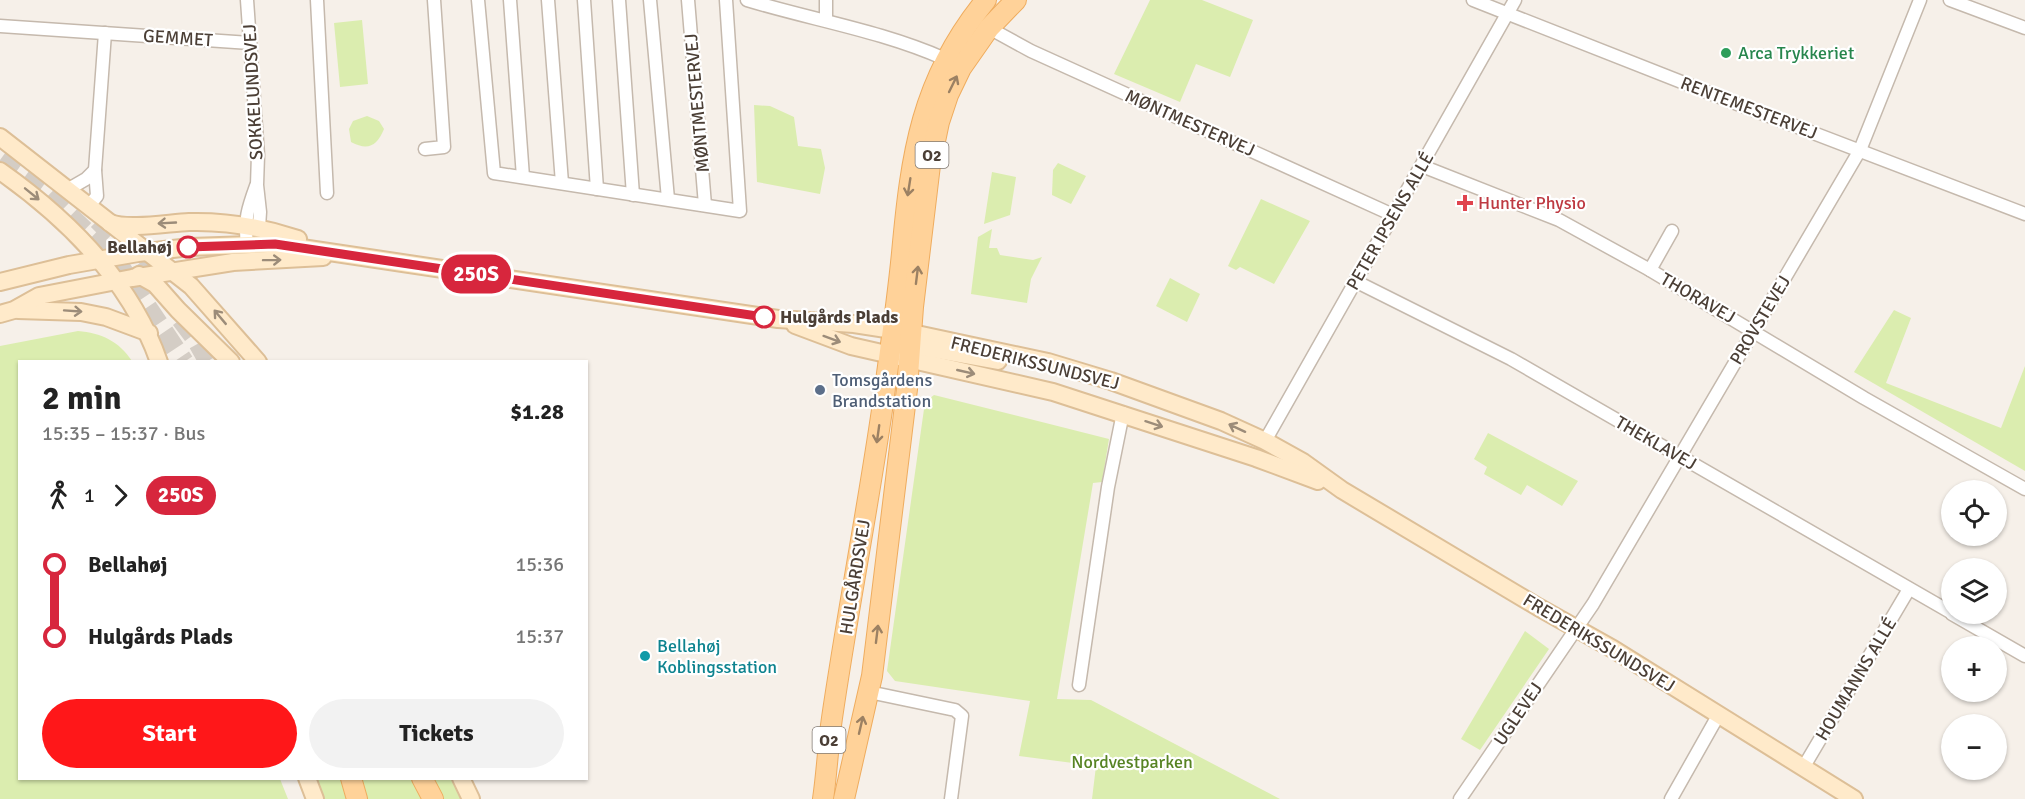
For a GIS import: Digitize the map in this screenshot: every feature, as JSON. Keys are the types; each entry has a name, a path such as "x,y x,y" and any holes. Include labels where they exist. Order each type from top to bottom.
{"main road":[{"name":"O2","path":"906,342 902,252 904,221 913,161 923,117 945,59 966,25 986,0"},
{"name":"O2","path":"889,355 906,342 930,165 939,122 948,95 961,68 988,28 1016,0"},
{"name":"HULGÅRDSVEJ","path":"844,799 869,692 875,653 906,342"},
{"name":"HULGÅRDSVEJ","path":"823,799 832,716 874,462 889,355"},
{"path":"352,780 357,799"},
{"path":"423,780 433,799"}],"street":[{"name":"SOKKELUNDSVEJ","path":"247,0 260,212 252,226 247,244"},
{"path":"317,0 327,193"},
{"path":"425,149 444,147 434,0"},
{"name":"MØNTMESTERVEJ","path":"478,0 494,173 740,211 726,0"},
{"path":"510,0 522,177"},
{"path":"548,0 562,183"},
{"path":"584,0 597,189"},
{"path":"619,0 633,195"},
{"name":"MØNTMESTERVEJ","path":"650,0 668,199"},
{"name":"MØNTMESTERVEJ","path":"688,0 705,205"},
{"path":"747,0 826,20 924,50 945,59"},
{"path":"826,0 826,20"},
{"name":"RENTEMESTERVEJ","path":"1473,0 2025,214"},
{"name":"PETER IPSENS ALLÉ","path":"1265,441 1515,0"},
{"name":"PROVSTEVEJ","path":"1576,629 1593,604 1860,150 1920,0"},
{"path":"1950,0 2025,28"},
{"name":"GEMMET","path":"0,26 250,43"},
{"name":"MØNTMESTERVEJ","path":"988,28 1032,51 1394,215"},
{"path":"88,207 97,196 95,170 105,33"},
{"path":"0,136 191,286 256,360"},
{"name":"THORAVEJ","path":"1422,166 1559,220 1754,330 1864,398 2025,489"},
{"path":"67,190 86,179 95,170"},
{"path":"0,171 62,219 117,281 148,333 158,360"},
{"path":"107,222 123,226 204,222 252,226 344,254"},
{"path":"1650,270 1672,231"},
{"name":"FREDERIKSSUNDSVEJ","path":"0,282 147,252 188,247 275,244 777,319 854,324 1256,458 1342,490"},
{"name":"FREDERIKSSUNDSVEJ","path":"7,312 39,296 142,276 233,262 302,260 344,254"},
{"path":"99,260 142,276 155,284 229,360"},
{"name":"THEKLAVEJ","path":"1355,281 1511,359 1941,607"},
{"name":"FREDERIKSSUNDSVEJ","path":"7,312 81,312 106,317 148,333"},
{"name":"FREDERIKSSUNDSVEJ","path":"777,319 851,346 889,355"},
{"name":"FREDERIKSSUNDSVEJ","path":"906,342 1048,362 1182,406 1265,441 1303,462 1342,490 1719,714 1851,798"},
{"path":"1079,685 1108,487 1123,413"},
{"path":"1256,458 1265,441"},
{"name":"HOUMANNS ALLÉ","path":"1803,768 1909,589"},
{"name":"THEKLAVEJ","path":"1971,624 2025,656"},
{"name":"UGLEVEJ","path":"1460,799 1576,629"},
{"path":"869,692 956,710 962,716 951,799"},
{"path":"1671,799 1719,714"},
{"path":"308,780 315,799"},
{"path":"462,780 471,799"}],"green space":[{"path":"1150,0 1202,0 1253,20 1230,77 1196,64 1180,102 1114,74"},
{"path":"362,20 368,84 340,87 334,23"},
{"path":"754,105 770,106 794,117 798,146 821,149 825,168 820,194 757,182"},
{"path":"367,116 379,121 384,129 375,143 367,146 357,145 351,142 349,129 353,121"},
{"path":"1058,163 1086,176 1071,204 1052,195 1053,170"},
{"path":"992,172 1016,177 1010,215 984,224"},
{"path":"1261,199 1310,221 1274,284 1240,267 1236,270 1228,266"},
{"path":"992,229 989,248 997,248 1000,255 1033,260 1042,257 1031,279 1027,303 971,294 978,237"},
{"path":"1170,278 1200,294 1187,322 1156,306"},
{"path":"1894,310 1911,318 1886,383 2001,428 2025,366 2025,471 1854,372"},
{"path":"78,331 109,339 131,360 18,360 18,780 280,780 288,799 0,799 0,346"},
{"name":"Nordvestparken","path":"934,395 1109,439 1102,482 1093,483 1057,699 1091,700 1280,799 1092,799 1096,766 1019,756 1030,701 895,681 887,671 925,402"},
{"path":"1488,433 1578,481 1562,506 1527,485 1521,495 1484,474 1487,467 1474,459"},
{"path":"1525,631 1549,649 1480,750 1461,739"},
{"path":"314,780 454,780 463,799 323,799"}],"tunnel":[{"path":"0,160 48,195 116,261 183,360"},
{"path":"98,220 132,254 158,288"},
{"path":"181,319 208,360"}],"bus line":[{"name":"250S","path":"188,247 275,244 764,317"}],"place":[{"name":"Arca Trykkeriet","path":"1726,53"},
{"name":"Hunter Physio","path":"1465,203"},
{"name":"Bellahøj","path":"188,247"},
{"name":"Hulgårds Plads","path":"764,317"},
{"name":"Tomsgårdens Brandstation","path":"820,390"},
{"name":"Bellahøj Koblingsstation","path":"645,656"}]}
